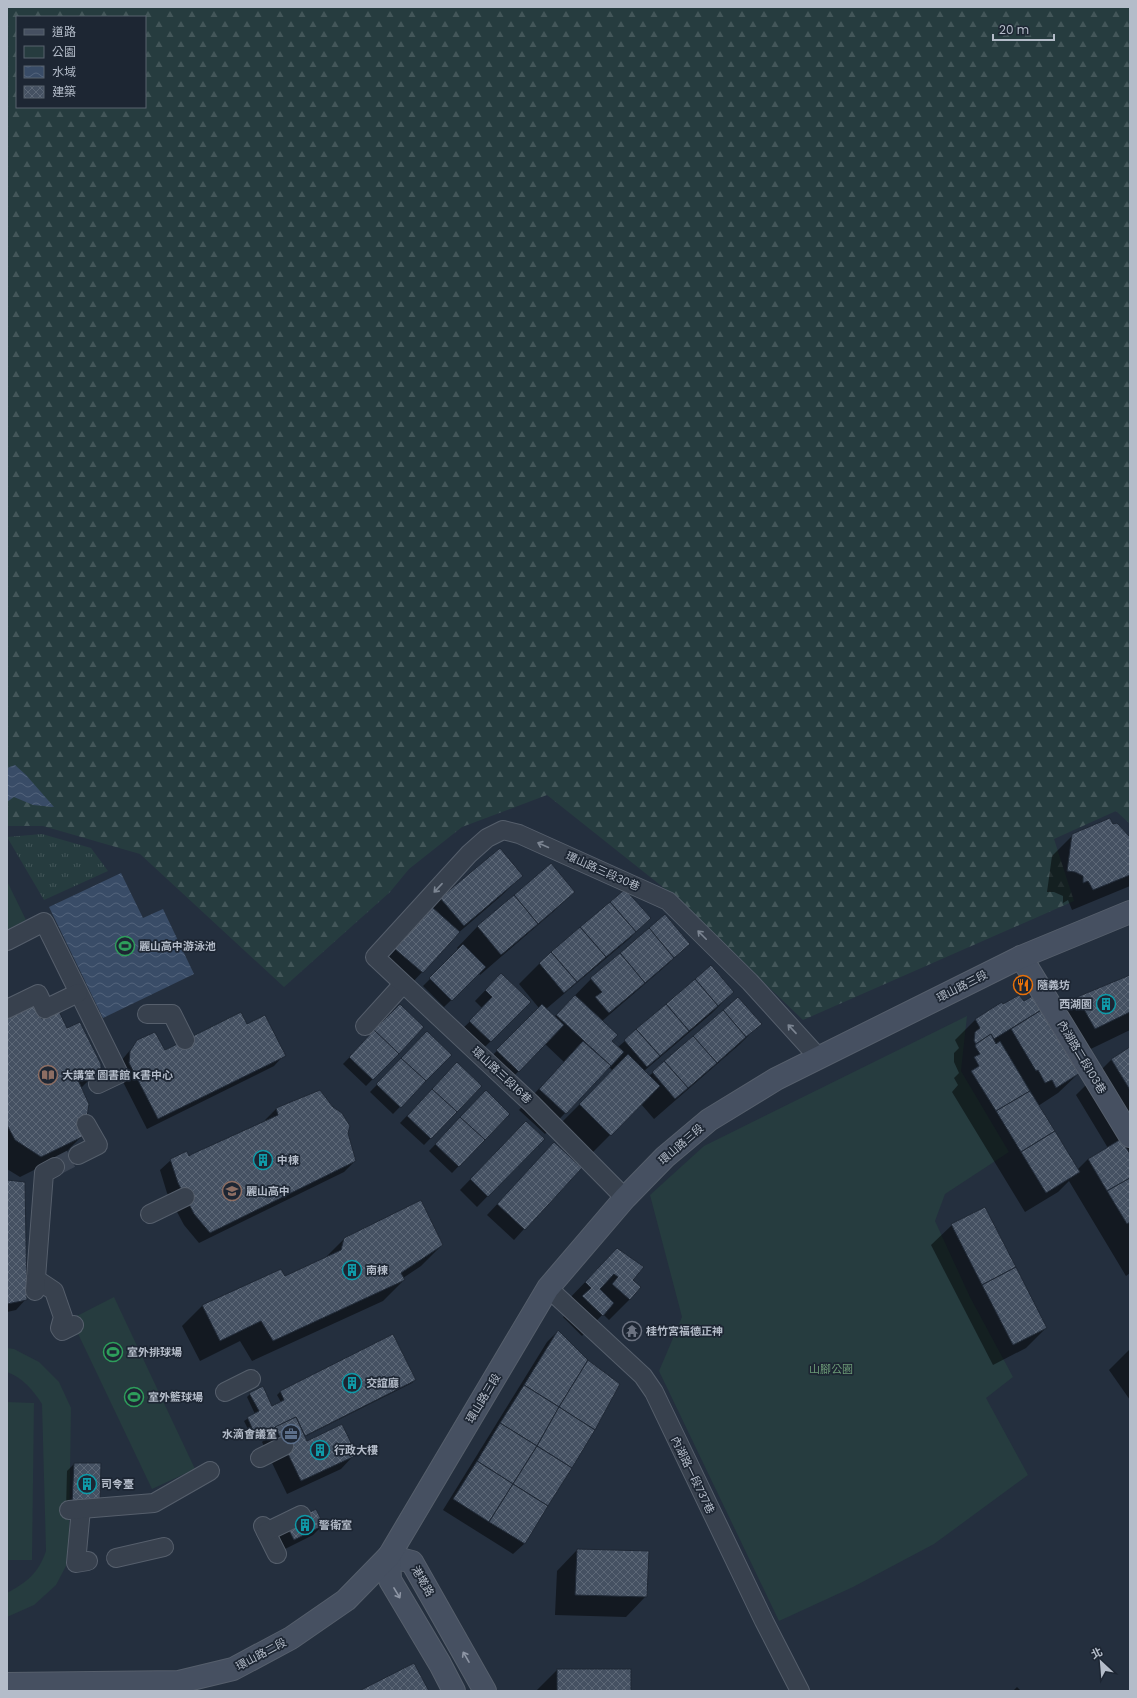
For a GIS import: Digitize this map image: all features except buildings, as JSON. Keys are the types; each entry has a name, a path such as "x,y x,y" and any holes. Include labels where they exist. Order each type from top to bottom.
{"street":[{"name":"環山路三段30巷","path":"375,957 469,854 487,838 503,830 519,834 668,901 750,982 819,1058"},
{"name":"環山路三段","path":"389,1556 548,1288 625,1198 665,1156 709,1120 776,1079 1021,957 1130,912"},
{"path":"7,940 44,922 119,1074 98,1084"},
{"name":"環山路三段16巷","path":"375,957 531,1102 625,1198"},
{"name":"內湖路二段103巷","path":"1021,957 1130,1136"},
{"path":"365,1026 403,984"},
{"path":"7,1009 38,994 45,1009 78,993"},
{"path":"147,1014 172,1014 185,1040"},
{"path":"78,1155 98,1145 86,1124"},
{"path":"55,1167 44,1173 39,1256 35,1285 54,1291 63,1317 60,1328 62,1331 74,1325"},
{"path":"150,1214 185,1197"},
{"name":"內湖路一段737巷","path":"548,1288 643,1376 654,1392 764,1621 800,1691"},
{"path":"226,1392 251,1379"},
{"path":"260,1458 284,1446"},
{"path":"88,1561 76,1563 75,1510 154,1503 210,1471"},
{"path":"277,1554 265,1529 301,1515 302,1517"},
{"path":"116,1558 164,1547"},
{"path":"389,1556 390,1580 440,1664 454,1691"},
{"name":"環山路二段","path":"7,1684 91,1687 179,1682 233,1669 291,1638 346,1600 389,1556"},
{"name":"港墘路","path":"389,1556 412,1562 485,1691"}],"green space":[{"path":"7,7 1130,7 1130,824 1116,811 1054,839 1074,901 803,1020 669,892 547,795 462,827 409,869 390,892 284,987 140,854 43,826 7,826"},
{"path":"42,834 91,848 108,871 44,900 7,837"},
{"path":"7,881 26,920 7,930"},
{"name":"山腳公園","path":"967,1016 961,1071 1009,1152 945,1194 935,1221 970,1297 1013,1377 986,1398 1028,1475 934,1544 853,1587 779,1621 659,1371 682,1317 650,1195 704,1146"},
{"name":"室外籃球場","path":"114,1297 195,1469 152,1489 71,1319"},
{"path":"7,1348 14,1349 39,1362 59,1382 71,1408 69,1541 66,1566 56,1585 34,1605 7,1617 7,1593 31,1576 39,1566 46,1551 42,1404 27,1385 7,1372"},
{"path":"7,1402 34,1403 32,1560 7,1560"}],"water":[{"path":"15,765 26,775 54,807 33,805 14,797 7,802 7,768"},
{"name":"麗山高中游泳池","path":"121,873 143,918 163,909 194,974 103,1018 49,907"}],"tunnel":[{"path":"55,1167 78,1155"}],"place":[{"name":"麗山高中游泳池","path":"125,946"},
{"name":"隨義坊","path":"1023,985"},
{"name":"西湖園","path":"1106,1004"},
{"name":"大講堂 圖書館 K書中心","path":"48,1075"},
{"name":"中棟","path":"263,1160"},
{"name":"麗山高中","path":"232,1191"},
{"name":"南棟","path":"352,1270"},
{"name":"桂竹宮福德正神","path":"632,1331"},
{"name":"室外排球場","path":"113,1352"},
{"name":"交誼廳","path":"352,1383"},
{"name":"室外籃球場","path":"134,1397"},
{"name":"水滴會議室","path":"291,1434"},
{"name":"行政大樓","path":"320,1450"},
{"name":"司令臺","path":"87,1484"},
{"name":"警衛室","path":"305,1525"}]}
